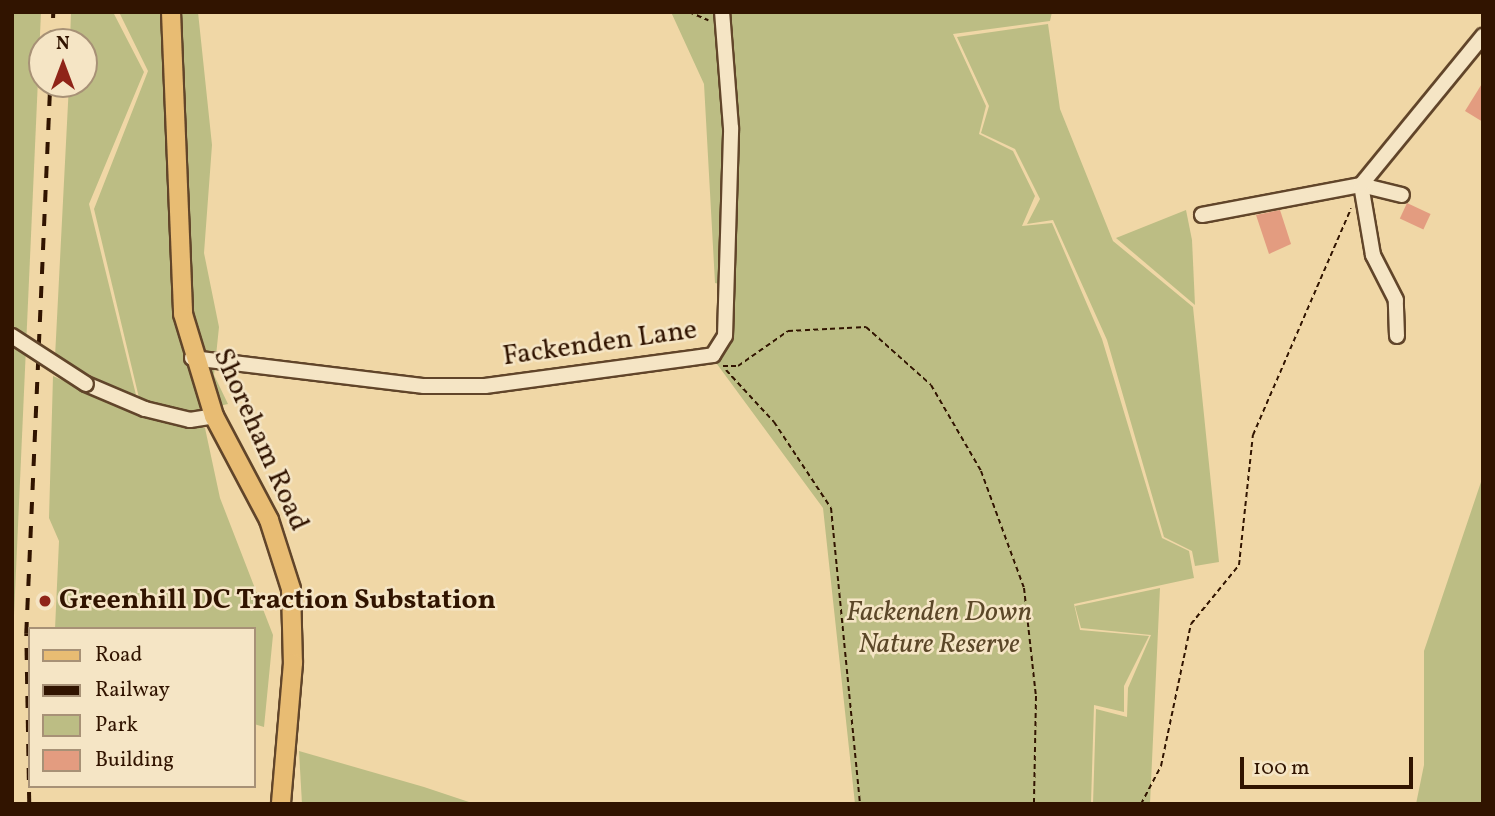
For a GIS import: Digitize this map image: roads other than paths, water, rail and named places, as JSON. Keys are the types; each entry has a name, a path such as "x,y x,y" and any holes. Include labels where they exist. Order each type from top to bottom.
{"main road":[{"name":"Shoreham Road","path":"171,12 183,314 192,358 214,416 269,520 291,589 293,663 281,804"}],"street":[{"name":"Fackenden Lane","path":"192,358 448,386 713,355 725,336 732,128 723,16"},
{"path":"1397,336 1396,300 1373,256 1362,185 1483,36"},
{"path":"1202,215 1362,185 1402,195"},
{"path":"12,336 86,384 145,409 190,420 214,416"}],"railway":[{"path":"52,28 53,12"},
{"path":"28,747 26,634 49,98"},
{"path":"29,788 29,804"}],"place":[{"name":"Greenhill DC Traction Substation","path":"45,601"}],"park label":[{"name":"Fackenden Down Nature Reserve","path":"939,629"}]}
